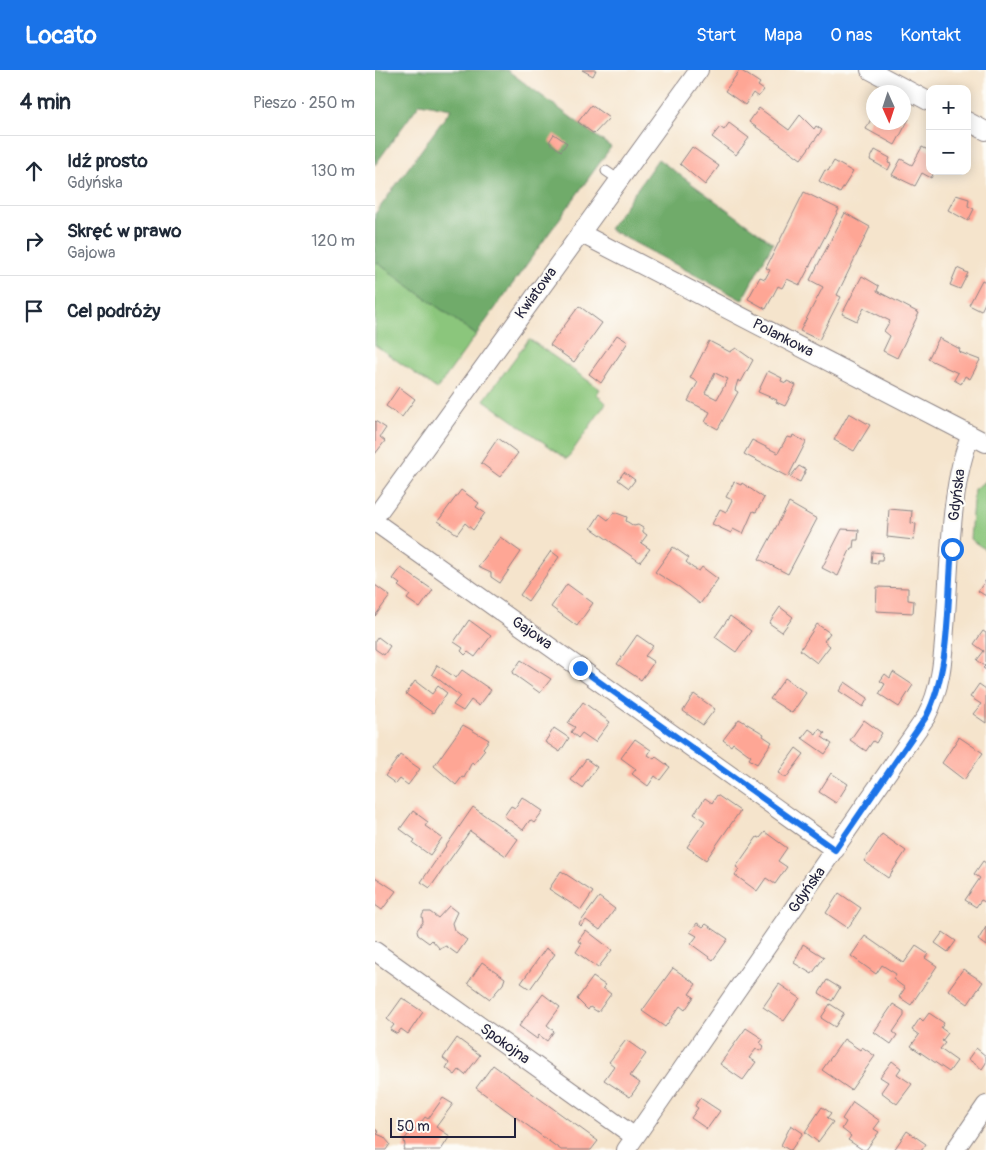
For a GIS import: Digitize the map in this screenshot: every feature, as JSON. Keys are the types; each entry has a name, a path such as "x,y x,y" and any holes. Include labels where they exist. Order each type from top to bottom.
{"street":[{"name":"Kwiatowa","path":"375,517 580,233 613,175 699,70"},
{"path":"870,70 926,100"},
{"path":"971,124 986,131"},
{"name":"Polankowa","path":"580,233 978,439"},
{"name":"Gdyńska","path":"631,1144 835,850 926,717 933,703 941,673 955,502 962,454 978,439"},
{"name":"Gajowa","path":"375,522 835,850"},
{"name":"Spokojna","path":"375,951 631,1144"},
{"path":"955,1150 986,1105"}],"green space":[{"path":"375,70 507,70 611,147 476,335 375,261 375,214 451,109 420,103 375,165"},
{"path":"658,159 773,243 742,300 609,229"},
{"path":"375,261 476,335 437,389 375,345"},
{"path":"529,339 600,389 597,394 606,403 567,459 484,400"},
{"path":"986,481 986,550 970,539 974,489"}],"building":[{"path":"582,70 596,70 593,76"},
{"path":"740,70 760,83 758,86 764,90 758,97 753,93 745,105 725,91"},
{"path":"591,105 609,118 594,134 578,122"},
{"path":"759,108 789,130 800,115 814,129 816,126 822,130 801,159 749,122"},
{"path":"729,123 749,138 736,155 712,137 720,127 724,130"},
{"path":"868,130 903,130 895,145"},
{"path":"554,134 567,143 561,151 549,142"},
{"path":"692,147 719,166 705,185 680,164"},
{"path":"922,147 926,149 926,175 933,175 931,178 922,173 915,186 892,175 901,159 912,165"},
{"path":"875,150 890,158 888,163 891,164 888,170 870,160"},
{"path":"834,161 853,172 840,193 819,181 825,170 828,171"},
{"path":"804,192 839,209 800,285 787,279 782,288 778,286 766,309 748,299 760,277 765,279 770,270 766,268"},
{"path":"956,195 969,199 968,206 974,209 968,221 948,210"},
{"path":"845,213 870,227 837,295 841,297 819,340 800,331 823,287 810,280"},
{"path":"957,268 968,273 960,289 950,285"},
{"path":"862,276 879,286 877,291 919,313 897,358 883,351 890,336 884,331 890,321 864,308 857,321 842,314"},
{"path":"982,280 986,282 986,301 981,311 969,305"},
{"path":"579,306 602,323 574,362 550,345"},
{"path":"617,335 628,342 601,383 589,374"},
{"path":"939,338 960,349 959,352 980,360 970,379 965,376 961,384 954,380 958,373 928,359"},
{"path":"709,341 730,352 736,348 753,360 741,382 738,380 735,390 738,392 718,429 705,422 710,412 688,401 698,382 690,378","holes":["715,373 728,379 717,399 705,393"]},
{"path":"768,371 782,378 781,381 786,383 787,381 796,385 785,406 776,402 777,400 758,392"},
{"path":"399,387 415,399 402,417 386,406"},
{"path":"849,413 870,425 854,451 834,440"},
{"path":"375,421 386,428 380,437 385,441 375,454"},
{"path":"793,435 806,442 788,477 744,454 752,440 778,453 787,437 792,438"},
{"path":"498,438 518,453 500,477 481,463"},
{"path":"799,466 806,470 800,482 790,477"},
{"path":"624,472 635,480 629,488 618,480"},
{"path":"734,482 741,485 742,483 764,498 756,512 753,511 743,534 733,529 731,533 712,524 720,509 726,512 732,500 726,497"},
{"path":"461,490 479,503 476,507 485,513 473,530 465,523 457,534 438,521"},
{"path":"789,503 817,519 788,574 759,559"},
{"path":"889,509 912,511 911,523 916,524 914,540 887,537"},
{"path":"614,512 627,517 626,521 634,526 638,525 643,528 643,532 647,535 641,543 650,549 640,562 591,528 600,514 608,520"},
{"path":"842,529 859,530 858,540 854,540 853,548 851,548 838,576 822,568"},
{"path":"500,537 521,552 500,583 491,577 491,573 478,567"},
{"path":"673,547 689,558 686,562 693,568 699,571 702,567 718,579 700,604 679,587 655,572"},
{"path":"551,551 559,557 528,601 520,595"},
{"path":"872,552 883,553 882,560 878,560 878,564 871,563"},
{"path":"401,568 433,590 420,608 407,599 410,595 398,586 400,584 393,579"},
{"path":"986,580 986,596 978,591"},
{"path":"567,584 593,603 577,626 551,607"},
{"path":"375,585 390,596 375,616"},
{"path":"877,587 908,588 908,600 914,601 913,613 876,611"},
{"path":"780,607 793,617 782,632 769,623"},
{"path":"730,616 751,631 736,652 715,637"},
{"path":"469,620 491,636 475,657 468,652 465,655 461,651 463,648 454,642"},
{"path":"817,624 830,633 824,641 830,646 817,663 800,650"},
{"path":"983,631 986,633 986,670 983,668 985,666 977,660 984,651 974,644"},
{"path":"637,635 653,646 645,656 654,662 641,680 617,664"},
{"path":"378,637 390,646 384,655 375,649 375,641"},
{"path":"521,660 551,679 540,693 512,673"},
{"path":"437,665 456,678 462,670 491,690 479,706 471,700 463,711 453,705 460,696 432,674"},
{"path":"893,672 913,685 899,707 879,694 885,684 880,681 885,674 890,678"},
{"path":"785,678 806,693 792,713 770,699"},
{"path":"415,681 432,694 438,686 447,693 433,713 406,694"},
{"path":"845,682 868,698 863,707 839,691"},
{"path":"979,684 986,689 986,723 973,714 981,704 970,697"},
{"path":"694,694 715,709 703,725 683,711"},
{"path":"583,702 610,722 595,742 582,733 578,738 571,732 575,727 568,723"},
{"path":"739,719 764,734 763,736 772,742 757,764 749,759 751,756 733,743 731,746 723,740"},
{"path":"864,720 882,733 876,743 873,741 866,751 850,740"},
{"path":"463,725 489,740 483,748 485,750 474,764 472,762 464,778 462,777 456,785 434,766"},
{"path":"554,728 569,738 560,752 545,742"},
{"path":"809,729 816,734 819,729 825,733 822,737 832,744 825,754 802,738"},
{"path":"959,737 983,753 964,780 942,763"},
{"path":"635,739 651,750 648,755 654,759 656,757 670,767 660,780 655,776 648,786 632,774 636,769 621,758"},
{"path":"796,748 804,754 786,778 778,773"},
{"path":"400,755 420,769 408,785 400,779 396,784 385,776"},
{"path":"586,759 597,767 582,788 571,780"},
{"path":"831,773 848,784 836,803 819,792"},
{"path":"717,795 740,811 706,860 687,847 705,821 694,814 705,798 712,803"},
{"path":"522,797 543,811 534,823 530,820 523,830 504,816 511,806 515,808"},
{"path":"473,807 518,839 506,856 470,831 430,888 421,882"},
{"path":"413,811 428,822 425,826 442,838 430,855 413,843 415,840 400,829"},
{"path":"765,832 787,848 778,861 787,867 775,884 766,878 757,891 735,875 739,869 736,867 757,837 760,838"},
{"path":"882,834 906,851 888,878 864,861"},
{"path":"983,861 986,863 986,900 985,902 981,900 976,907 965,900 980,878 974,874"},
{"path":"561,871 593,892 581,910 549,889"},
{"path":"375,877 396,891 382,910 375,905"},
{"path":"839,893 861,908 848,928 826,913"},
{"path":"599,897 615,909 600,930 586,920 581,926 579,924"},
{"path":"449,906 457,912 452,923 454,930 467,940 457,954 446,946 440,949 432,940 429,943 418,935 417,930 423,922 422,916 424,912 430,912 438,918"},
{"path":"697,923 703,927 706,924 728,939 713,960 691,944 697,936 690,932"},
{"path":"986,927 986,946 978,940"},
{"path":"586,930 612,950 598,968 576,952 582,943 578,941"},
{"path":"943,932 956,941 948,952 935,943"},
{"path":"865,936 904,963 916,946 928,954 925,958 937,966 911,1005 899,997 905,988 893,979 896,974 882,965 876,974 851,956"},
{"path":"803,944 824,957 812,974 794,963"},
{"path":"546,948 555,954 530,989 521,983"},
{"path":"482,962 505,978 503,984 490,999 468,983"},
{"path":"673,968 696,984 689,994 694,997 685,1010 680,1006 665,1027 642,1011"},
{"path":"963,969 983,982 968,1004 948,990"},
{"path":"593,977 605,985 603,988 611,994 598,1012 590,1007 588,1010 577,999"},
{"path":"827,980 840,988 832,1001 819,993"},
{"path":"779,984 800,998 784,1021 763,1007"},
{"path":"543,994 560,1007 547,1025 554,1031 547,1041 539,1035 537,1039 519,1026"},
{"path":"402,998 423,1012 408,1034 401,1029 397,1034 390,1030 394,1025 387,1019"},
{"path":"830,1004 844,1013 835,1027 821,1018"},
{"path":"893,1004 904,1011 904,1016 893,1032 897,1035 891,1044 874,1032"},
{"path":"929,1013 944,1023 941,1028 948,1033 942,1041 945,1043 940,1049 957,1061 949,1072 911,1046 919,1035 912,1030 920,1018 923,1021"},
{"path":"746,1028 763,1039 760,1043 764,1046 760,1051 756,1049 749,1058 756,1062 743,1080 720,1064"},
{"path":"457,1038 480,1055 465,1075 459,1070 455,1075 446,1068 449,1063 443,1058"},
{"path":"844,1039 860,1050 862,1047 875,1056 851,1090 822,1070"},
{"path":"626,1040 646,1054 630,1076 640,1083 630,1097 604,1080 614,1066 609,1062"},
{"path":"976,1048 986,1056 986,1063 982,1069 968,1059"},
{"path":"892,1061 901,1068 897,1074 912,1084 897,1104 881,1092 888,1082 880,1077"},
{"path":"493,1065 598,1141 591,1150 561,1150 476,1088"},
{"path":"443,1098 453,1104 436,1127 450,1136 441,1150 403,1150 405,1146 404,1140 425,1117 428,1119"},
{"path":"700,1098 720,1111 707,1129 691,1118 698,1108 695,1106"},
{"path":"853,1102 880,1121 874,1129 879,1132 866,1150 848,1140 851,1136 842,1129 846,1122 842,1119"},
{"path":"822,1107 831,1113 827,1118 833,1122 818,1142 805,1132"},
{"path":"791,1125 803,1133 791,1150 789,1150 781,1145"},
{"path":"375,1129 379,1132 377,1134 384,1137 390,1144 386,1150 375,1150"},
{"path":"907,1131 926,1144 922,1150 894,1150"}],"route":[{"path":"580,668 835,850 926,717 933,703 941,673 952,549"}]}
